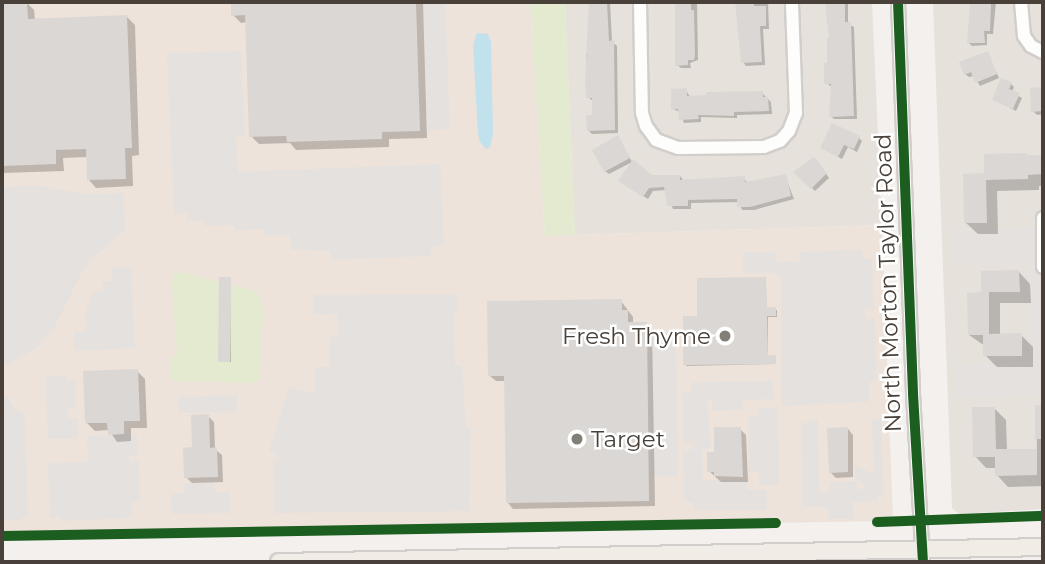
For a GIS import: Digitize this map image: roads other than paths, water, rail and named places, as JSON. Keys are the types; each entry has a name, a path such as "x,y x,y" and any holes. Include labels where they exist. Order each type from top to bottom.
{"main road":[{"path":"279,562 922,557 1043,547"}],"street":[{"path":"639,2 642,113 646,126 656,140 678,148 764,147 785,136 796,113 792,2"},
{"name":"North Morton Taylor Road","path":"898,2 922,557"},
{"path":"1021,2 1024,36 1031,46 1043,52"},
{"path":"1043,219 1043,267"}],"water":[{"path":"477,33 488,34 491,42 493,134 490,147 486,149 478,134 473,45"}],"place":[{"name":"Fresh Thyme","path":"725,336"},
{"name":"Target","path":"577,439"}]}
